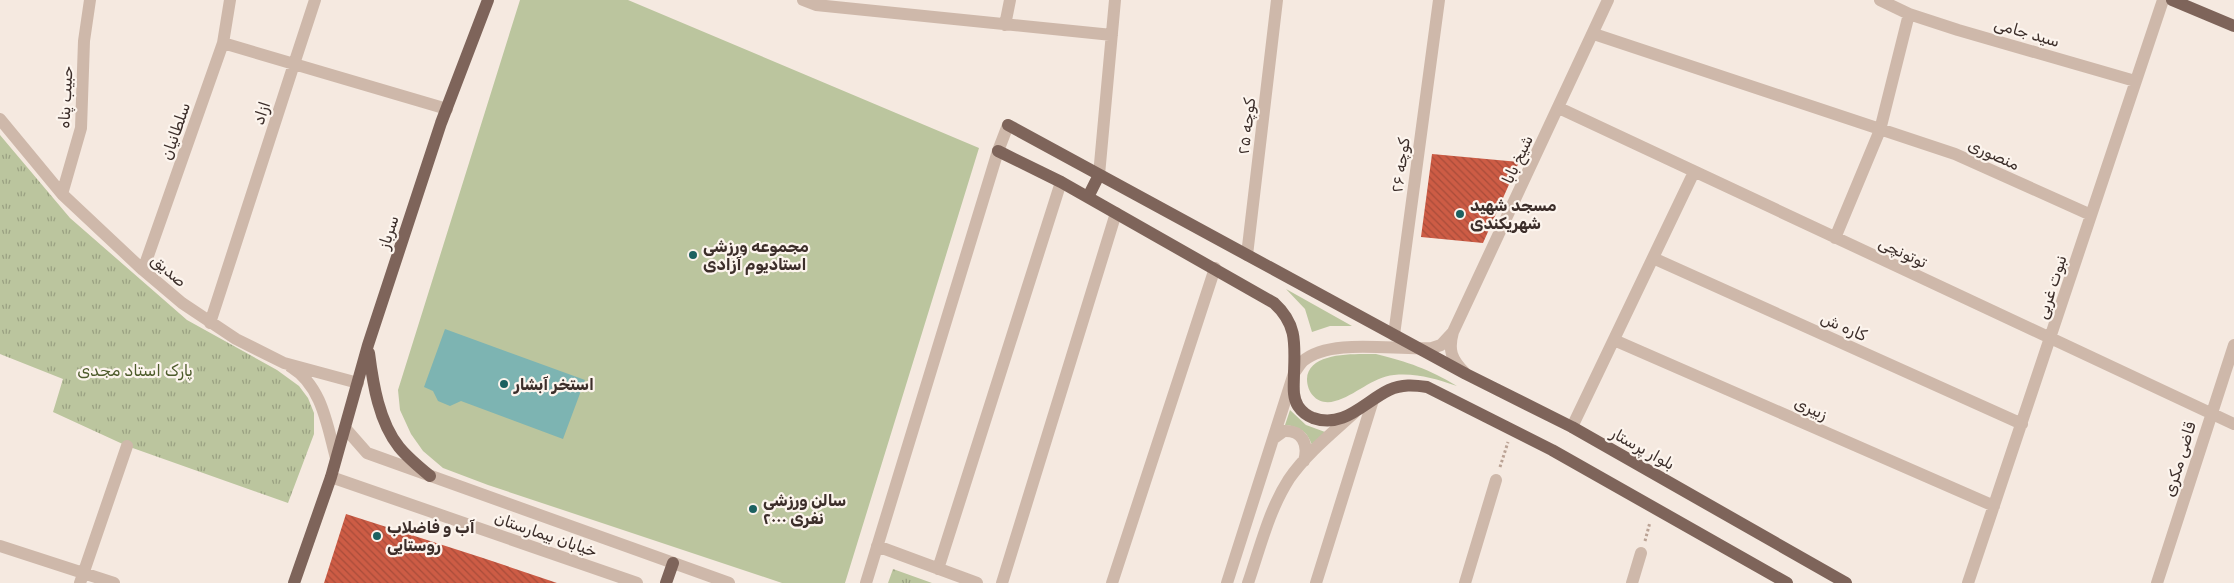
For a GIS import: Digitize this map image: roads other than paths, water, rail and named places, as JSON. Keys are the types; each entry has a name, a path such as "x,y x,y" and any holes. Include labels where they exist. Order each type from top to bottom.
{"main road":[{"name":"سرباز","path":"294,583 331,477 368,345 447,109 488,0"},
{"path":"2172,0 2234,26"},
{"name":"بلوار پرستار","path":"1008,125 1466,374 1572,427 1846,583"},
{"path":"998,151 1060,182 1274,303 1286,314 1294,334 1294,397 1299,408 1308,416 1319,420 1332,421 1354,412 1390,389 1409,384 1427,386 1512,429 1788,583"},
{"path":"1088,198 1099,175"},
{"path":"368,345 377,402 398,446 430,476"},
{"path":"666,583 673,563"}],"street":[{"name":"حبیب پناه","path":"62,194 81,128 84,42 90,0"},
{"name":"سلطانیان","path":"143,270 223,43 230,0"},
{"name":"ازاد","path":"210,323 315,0"},
{"path":"803,0 1005,25 1112,35"},
{"path":"1005,25 1010,0"},
{"path":"1099,175 1116,0"},
{"name":"کوچه ۲۵","path":"1247,255 1277,0"},
{"name":"کوچه ۲۶","path":"1394,335 1439,0"},
{"name":"شیخ بابا","path":"1453,332 1594,34 1608,0"},
{"name":"سید جامی","path":"1880,0 1909,14 2135,81"},
{"name":"نبوت غربی","path":"1968,583 2163,0"},
{"path":"1835,238 1880,130 1909,14"},
{"name":"منصوری","path":"1594,34 1955,154 2092,215"},
{"path":"223,43 447,109"},
{"name":"توتونچی","path":"1559,108 2234,424"},
{"name":"صدیق","path":"0,120 62,194 143,270 182,303 210,323 284,364 358,383"},
{"path":"866,583 998,151 1008,125"},
{"path":"1572,427 1694,172"},
{"path":"938,568 1060,182"},
{"path":"1002,583 1116,213"},
{"name":"کاره ش","path":"1653,258 2022,424"},
{"path":"1112,583 1215,268"},
{"path":"1227,583 1294,374 1303,362 1312,356 1334,349 1420,349 1441,345 1453,332"},
{"path":"1453,332 1450,350 1452,357 1466,374"},
{"name":"زبیری","path":"1614,340 1994,506"},
{"name":"قاضی مکری","path":"2157,583 2234,345"},
{"path":"284,364 302,375 315,392 336,458"},
{"path":"1316,583 1373,400"},
{"path":"1248,583 1278,498 1290,478 1304,460 1354,412"},
{"path":"345,428 367,453 729,583"},
{"path":"1273,439 1284,431 1298,434 1304,440 1306,446 1304,460"},
{"path":"81,578 128,446"},
{"name":"خیابان بیمارستان","path":"331,477 638,583"},
{"path":"1465,583 1496,480"},
{"path":"0,546 81,578 114,583"},
{"path":"877,546 976,583"},
{"path":"1632,583 1641,553"}],"water":[{"name":"استخر آبشار","path":"445,329 585,380 563,439 461,401 450,406 438,401 433,391 424,387"}],"place":[{"name":"مسجد شهید شهریکندی","path":"1460,214"},
{"name":"مجموعه ورزشی استادیوم آزادی","path":"693,255"},
{"name":"استخر آبشار","path":"504,384"},
{"name":"سالن ورزشی ۲۰۰۰ نفری","path":"753,509"},
{"name":"آب و فاضلاب روستایی","path":"377,536"}],"park label":[{"name":"پارک استاد مجدی","path":"135,370"}]}
